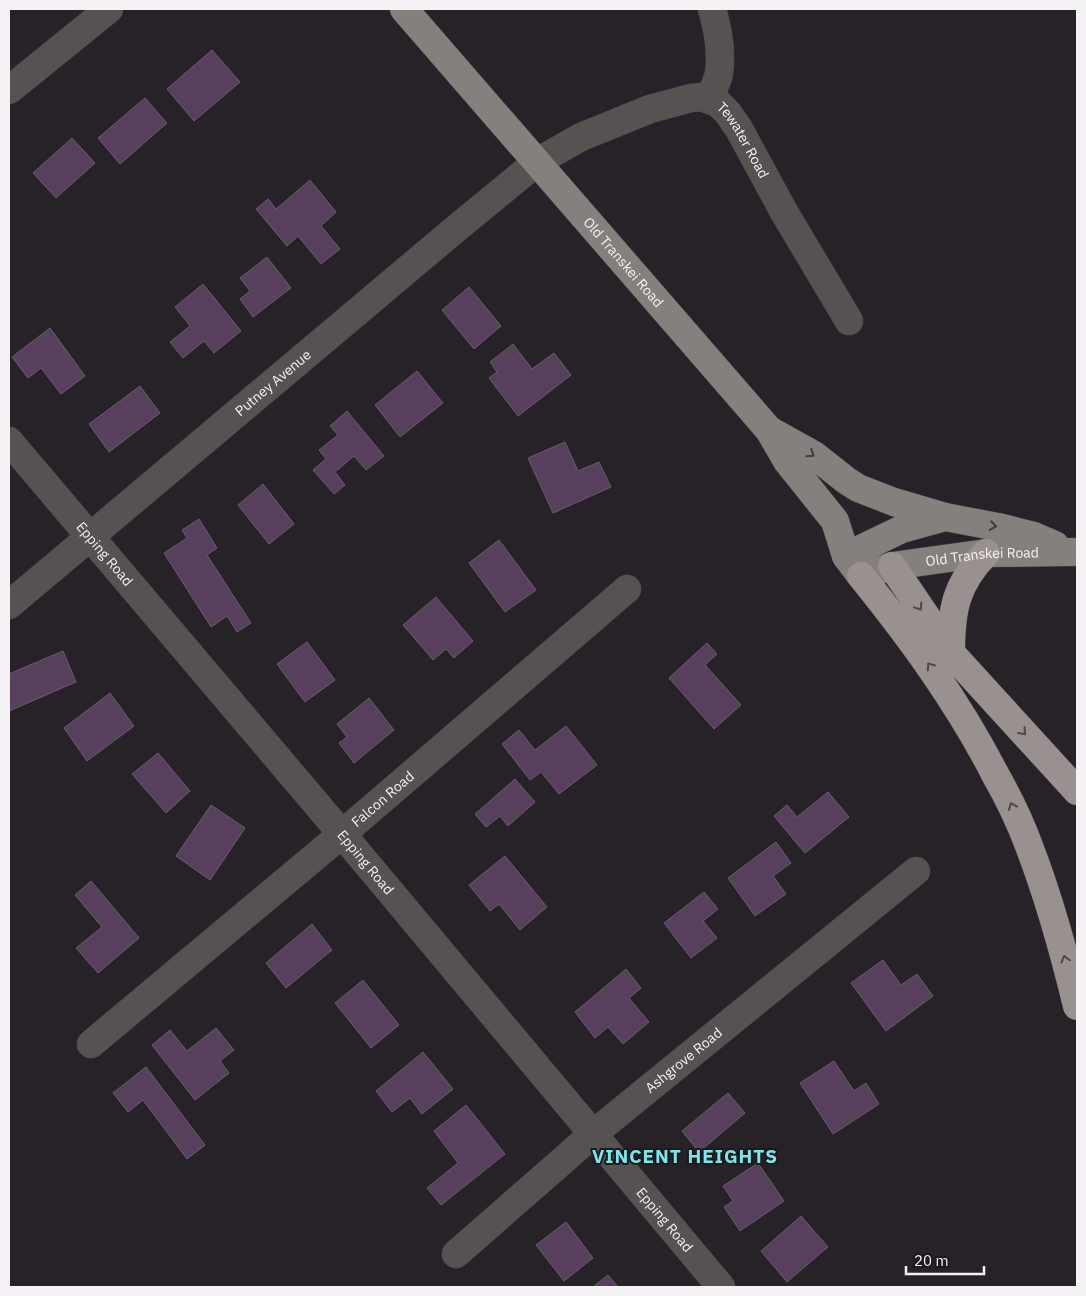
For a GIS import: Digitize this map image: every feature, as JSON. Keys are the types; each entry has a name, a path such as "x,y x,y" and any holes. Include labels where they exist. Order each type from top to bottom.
{"highway":[{"path":"951,653 953,609 960,588 977,562 986,553"},
{"path":"853,566 900,624 944,686 975,734 1008,798 1029,844 1053,919 1077,1006"},
{"path":"892,566 951,653 1077,791"}],"main road":[{"name":"Old Transkei Road","path":"404,9 769,430 787,461 835,521 853,566"},
{"path":"769,430 803,448 858,488 894,502 945,517"},
{"name":"Old Transkei Road","path":"853,566 875,541 910,526 945,517 1034,536 1075,553"},
{"name":"Old Transkei Road","path":"835,521 875,541 892,566"},
{"name":"Old Transkei Road","path":"853,566 892,566 986,553 1075,553"}],"street":[{"path":"9,90 109,9"},
{"path":"709,99 719,74 720,59 718,29 712,9"},
{"name":"Tewater Road","path":"537,162 581,137 650,109 691,98 709,99 718,103 740,129 784,212 849,321"},
{"name":"Putney Avenue","path":"9,605 537,162"},
{"name":"Epping Road","path":"9,441 342,834 721,1287"},
{"name":"Falcon Road","path":"91,1044 342,834 628,590"},
{"name":"Ashgrove Road","path":"456,1254 594,1134 916,871"}],"building":[{"path":"212,50 240,82 194,121 167,89"},
{"path":"145,98 167,123 120,164 98,138"},
{"path":"72,138 95,163 56,198 33,173"},
{"path":"310,180 336,212 321,226 340,249 321,264 298,236 287,246 256,209 268,199 276,209"},
{"path":"267,257 291,288 253,317 240,299 250,291 240,278"},
{"path":"203,284 241,331 214,353 204,341 183,358 170,342 190,326 175,307"},
{"path":"469,287 501,326 474,349 442,310"},
{"path":"50,328 85,376 61,394 41,368 28,378 12,357"},
{"path":"513,344 532,369 554,353 571,375 518,416 489,378 497,372 490,362"},
{"path":"417,371 443,403 400,437 375,405"},
{"path":"140,386 160,413 109,452 89,424"},
{"path":"347,411 384,456 366,470 354,456 335,472 345,485 334,494 313,470 326,459 319,450 338,435 330,426"},
{"path":"565,442 578,471 599,462 611,487 553,513 528,458"},
{"path":"263,484 294,524 269,544 238,505"},
{"path":"199,519 217,548 207,555 251,623 237,632 227,616 211,627 164,553 187,538 182,530"},
{"path":"499,540 536,590 505,612 469,563"},
{"path":"436,597 473,641 454,658 446,649 433,660 403,625"},
{"path":"307,642 335,680 305,702 277,664"},
{"path":"707,643 717,654 705,665 741,705 714,729 669,678"},
{"path":"63,651 76,682 9,711 9,674"},
{"path":"110,693 134,726 87,761 64,728"},
{"path":"369,698 394,730 354,763 339,743 347,737 337,724"},
{"path":"566,726 597,765 559,794 541,772 530,780 502,744 519,730 535,750"},
{"path":"158,753 190,791 166,813 132,774"},
{"path":"515,779 535,802 508,826 500,816 486,827 475,814"},
{"path":"828,792 849,817 805,853 774,816 787,805 797,817"},
{"path":"211,805 245,828 210,880 176,856"},
{"path":"776,842 791,863 773,876 786,894 755,916 728,878"},
{"path":"505,856 547,907 520,930 499,904 490,911 469,885"},
{"path":"91,881 139,938 98,973 76,948 102,927 75,895"},
{"path":"704,892 718,909 703,921 717,938 691,958 664,923"},
{"path":"312,924 332,950 286,988 266,963"},
{"path":"883,960 901,985 917,974 933,996 886,1031 851,983"},
{"path":"626,969 641,988 629,998 649,1022 623,1044 608,1027 595,1038 575,1012"},
{"path":"363,980 399,1025 371,1048 335,1003"},
{"path":"216,1028 234,1050 220,1061 229,1073 195,1100 152,1045 170,1030 187,1051"},
{"path":"423,1052 453,1089 422,1114 410,1098 392,1112 376,1091"},
{"path":"834,1061 854,1091 866,1083 879,1104 833,1134 800,1083"},
{"path":"146,1067 205,1145 187,1159 143,1100 128,1112 113,1093"},
{"path":"728,1093 745,1113 699,1152 682,1131"},
{"path":"466,1105 505,1154 441,1205 427,1188 458,1163 434,1131"},
{"path":"758,1163 784,1201 740,1231 724,1207 733,1201 723,1186"},
{"path":"801,1216 828,1247 787,1282 761,1251"},
{"path":"566,1222 593,1258 564,1281 536,1245"},
{"path":"608,1275 618,1287 593,1287"}],"district":[{"name":"VINCENT HEIGHTS","path":"685,1156"}]}
